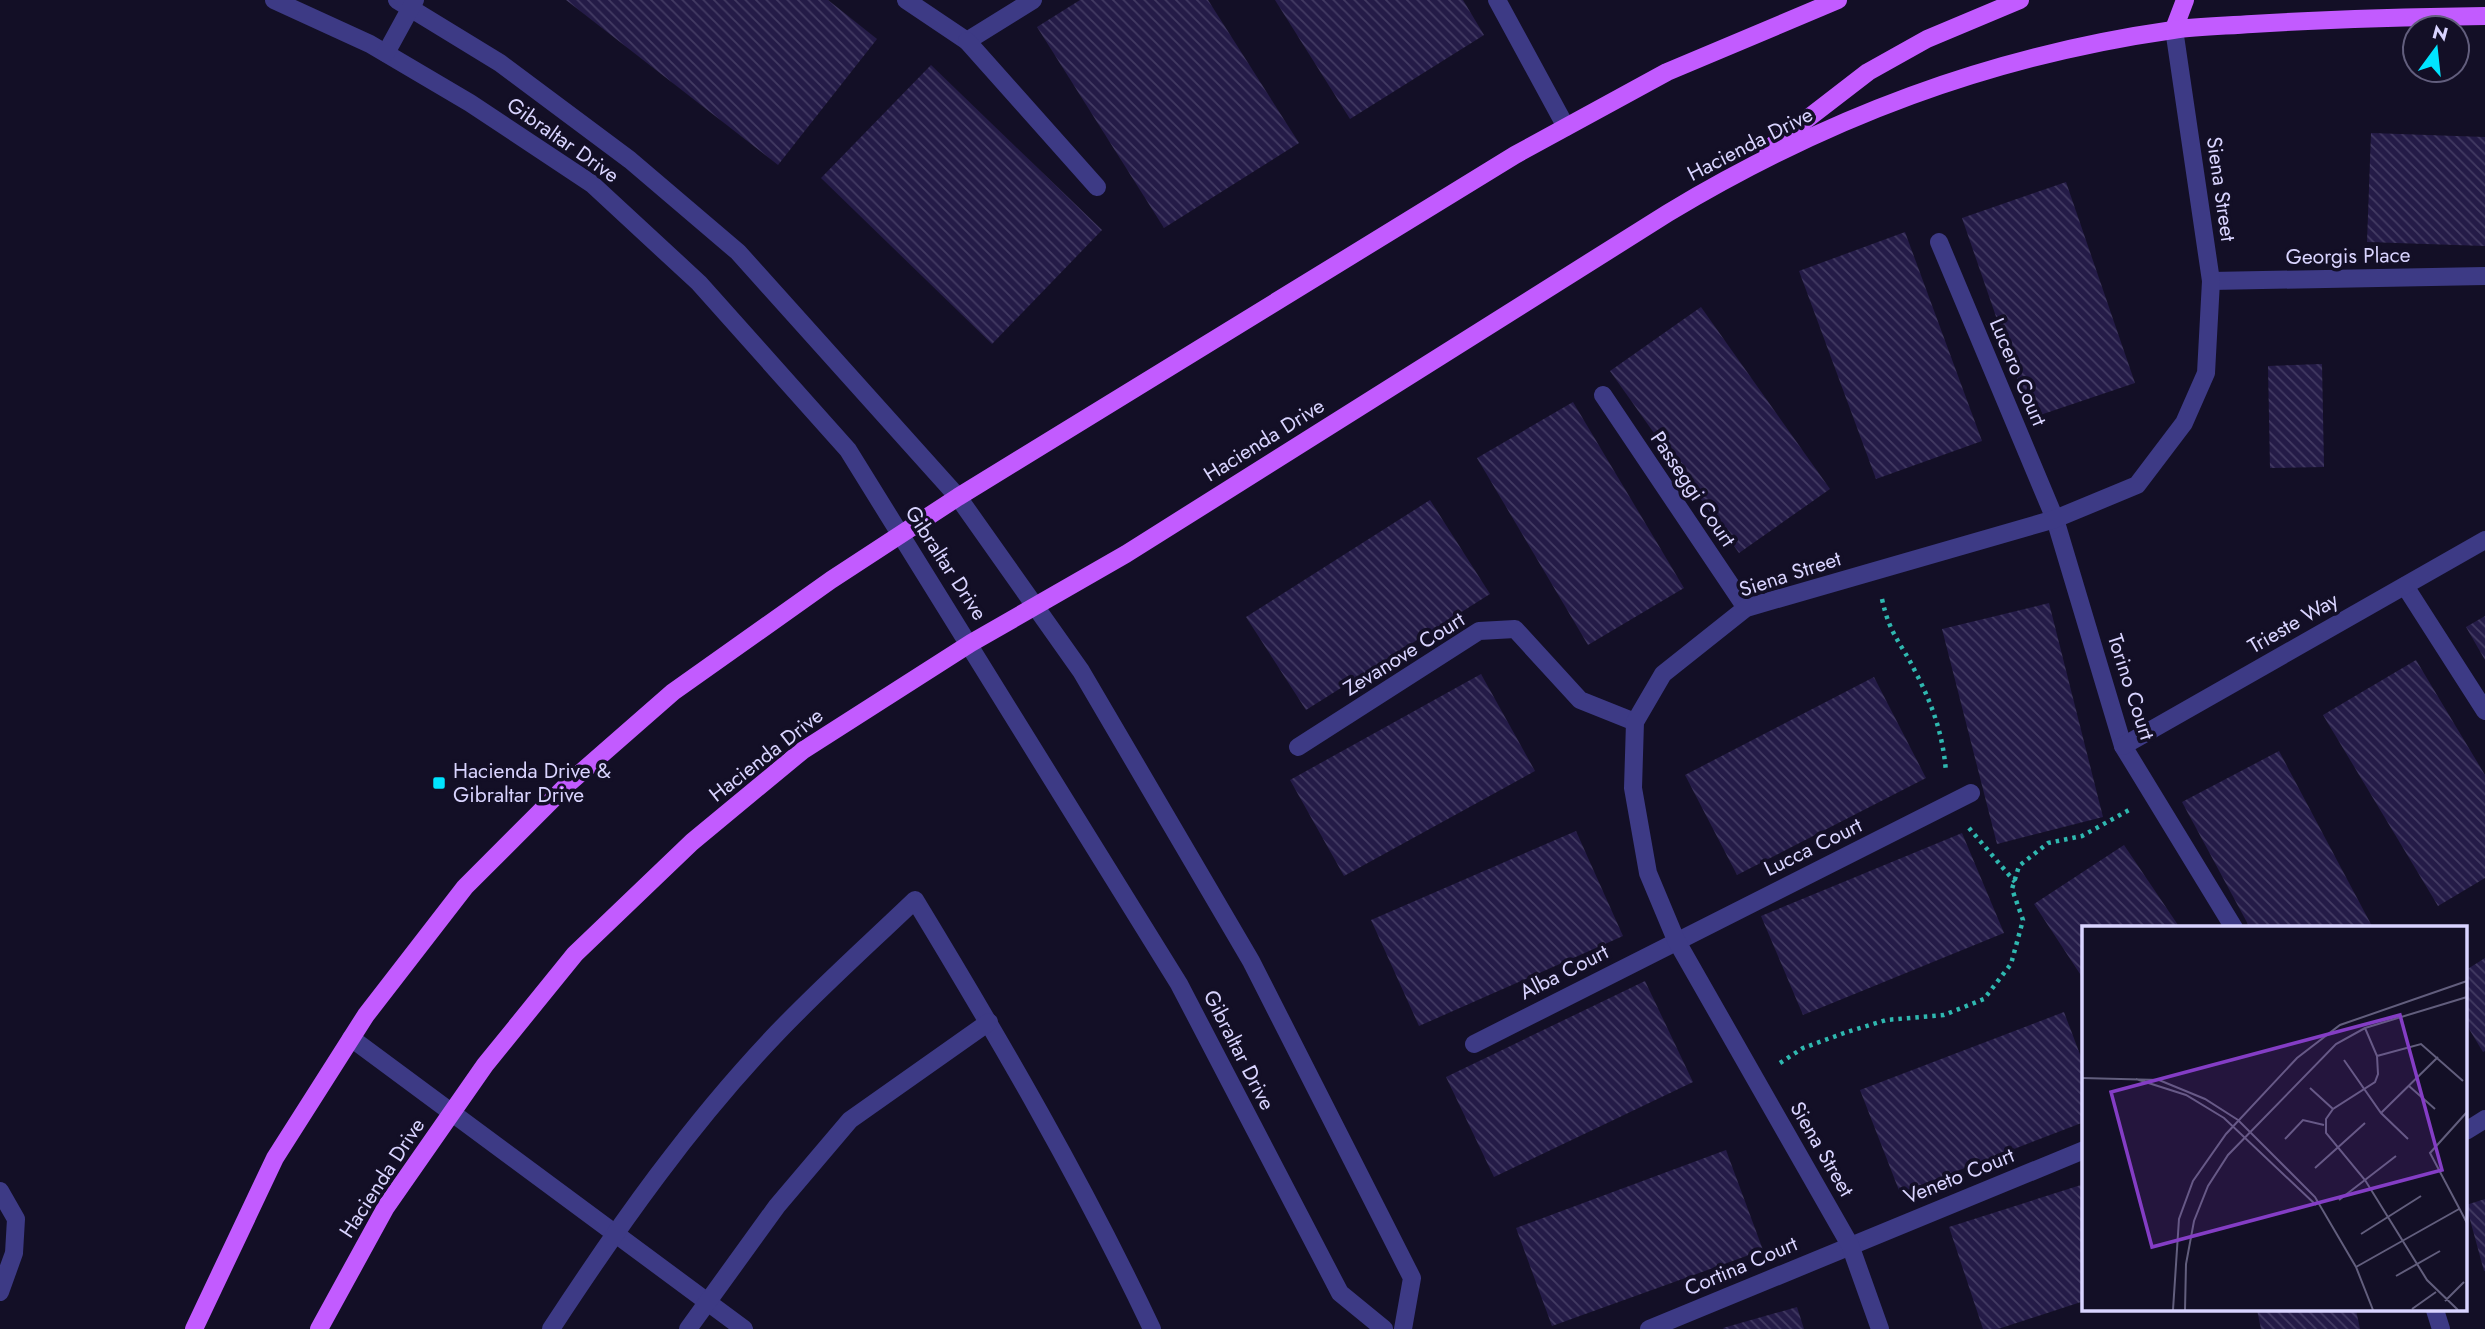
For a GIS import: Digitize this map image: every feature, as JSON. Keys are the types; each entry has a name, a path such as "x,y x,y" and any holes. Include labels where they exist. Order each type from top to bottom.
{"main road":[{"path":"194,1329 275,1158 351,1038 465,887 569,783 673,692 831,580 958,497 1515,155 1667,72 1838,0"},
{"path":"1743,168 1868,72 1927,39 2020,0"},
{"path":"2174,29 2185,0"},
{"name":"Hacienda Drive","path":"319,1329 386,1207 485,1065 575,954 692,842 802,751 971,643 1126,554 1743,168 1906,95 2037,55 2174,29 2328,19 2485,16"}],"street":[{"name":"Gibraltar Drive","path":"274,0 386,53 470,103 592,184 699,283 848,450 971,643 1179,984 1340,1293 1384,1329"},
{"path":"906,0 967,41 1097,187"},
{"path":"967,41 1033,0"},
{"path":"1497,0 1566,127"},
{"name":"Gibraltar Drive","path":"408,2 500,63 619,152 738,251 958,497 1081,671 1270,998 1412,1278 1403,1329"},
{"path":"386,53 408,2"},
{"name":"Siena Street","path":"1880,1329 1850,1245 1676,940 1648,873 1633,788 1635,722 1662,674 1745,608 2055,519 2137,485 2184,422 2206,373 2211,281 2174,29"},
{"name":"Lucero Court","path":"1939,242 2055,519"},
{"name":"Georgis Place","path":"2211,281 2485,276"},
{"name":"Passeggi Court","path":"1602,395 1745,608"},
{"name":"Torino Court","path":"2055,519 2123,746 2233,926"},
{"name":"Trieste Way","path":"2123,746 2485,540"},
{"path":"2405,586 2485,711"},
{"name":"Zevanove Court","path":"1298,747 1479,631 1515,629 1580,700 1635,722"},
{"name":"Lucca Court","path":"1676,940 1971,793"},
{"path":"551,1329 614,1233 692,1130 777,1034 915,900 989,1022 1097,1216 1152,1329"},
{"name":"Alba Court","path":"1474,1044 1676,940"},
{"path":"688,1329 777,1206 850,1120 989,1022"},
{"path":"351,1038 744,1329"},
{"path":"2468,1130 2485,1119"},
{"name":"Veneto Court","path":"1850,1245 2082,1151"},
{"path":"0,1191 16,1219 14,1252 0,1292"},
{"name":"Cortina Court","path":"1649,1329 1850,1245"},
{"path":"2436,1312 2441,1329"}],"path":[{"path":"1876,571 1888,629 1916,672 1943,736 1948,805 1983,842 2015,882"},
{"path":"1756,1079 1803,1048 1847,1032 1886,1020 1944,1015 1984,999 2011,964 2023,920 2012,889 2020,866 2048,843 2082,836 2153,795"}],"building":[{"path":"566,0 828,0 877,39 778,165"},
{"path":"1080,0 1208,0 1299,143 1164,228 1037,27"},
{"path":"1275,0 1463,0 1484,35 1350,119"},
{"path":"931,65 1102,230 992,344 821,178"},
{"path":"2371,133 2485,137 2485,246 2367,242"},
{"path":"2066,182 2135,383 2031,418 1962,218"},
{"path":"1905,232 1982,441 1876,479 1799,271"},
{"path":"1701,307 1830,489 1739,553 1610,371"},
{"path":"2322,364 2324,467 2270,468 2268,366"},
{"path":"1573,402 1684,588 1588,645 1477,458"},
{"path":"1430,500 1490,594 1306,710 1246,617"},
{"path":"2049,603 2103,817 1997,844 1942,629"},
{"path":"2485,616 2485,660 2466,627"},
{"path":"2416,660 2485,775 2485,878 2438,906 2323,715"},
{"path":"1481,674 1535,771 1344,876 1290,780"},
{"path":"1874,677 1926,778 1737,875 1685,775"},
{"path":"2279,751 2372,926 2249,926 2182,802"},
{"path":"1576,831 1623,936 1419,1026 1371,920"},
{"path":"1962,833 2004,933 1803,1015 1761,916"},
{"path":"2124,845 2179,926 2082,926 2082,977 2034,904"},
{"path":"2485,958 2483,1052 2468,1027 2468,969"},
{"path":"1645,981 1693,1082 1494,1177 1446,1077"},
{"path":"2064,1012 2082,1060 2082,1123 1900,1193 1860,1090"},
{"path":"1726,1150 1763,1250 1552,1326 1516,1228"},
{"path":"2082,1185 2082,1302 1998,1329 1983,1329 1949,1227"},
{"path":"2485,1199 2485,1271 2468,1212 2468,1204"},
{"path":"1797,1307 1804,1329 1723,1328"},
{"path":"2257,1312 2356,1312 2360,1329 2261,1329"}],"place":[{"name":"Hacienda Drive & Gibraltar Drive","path":"439,783"}]}
